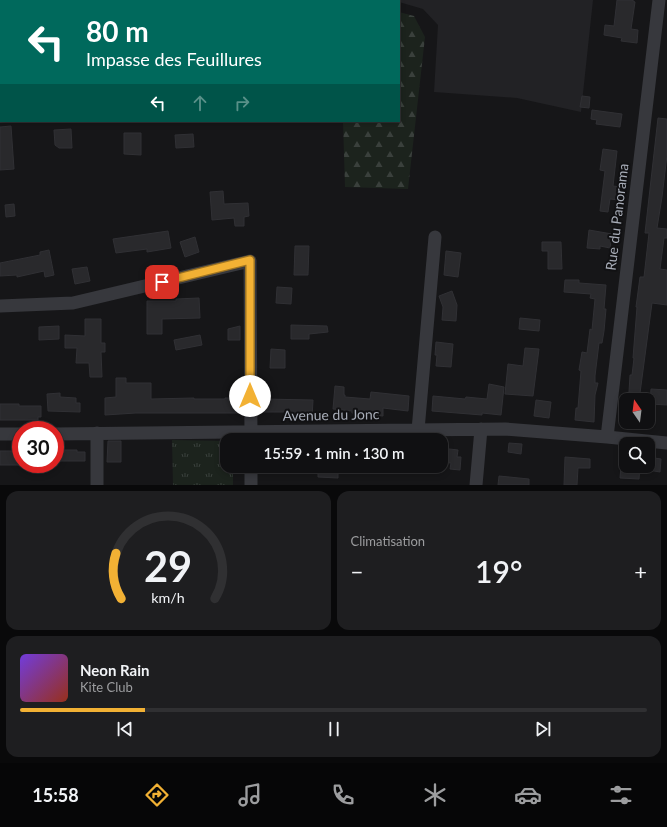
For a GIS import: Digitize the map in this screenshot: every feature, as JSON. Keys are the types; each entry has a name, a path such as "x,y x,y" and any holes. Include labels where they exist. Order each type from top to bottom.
{"street":[{"name":"Rue du Panorama","path":"607,437 659,0"},
{"path":"418,430 436,237"},
{"path":"0,306 73,303 250,260 251,433"},
{"path":"476,485 481,429"},
{"name":"Avenue du Jonc","path":"334,433 505,429 667,443"},
{"path":"97,433 97,485"},
{"path":"0,434 12,434"},
{"name":"Avenue du Jonc","path":"64,434 220,435"},
{"path":"251,473 251,485"}],"shaded area":[{"path":"400,0 593,0 581,112 517,98 434,92 438,25 423,9 400,2"}],"green space":[{"path":"400,12 414,16 425,37 408,189 345,187 343,122 400,122"},
{"path":"172,440 220,441 220,473 233,473 233,485 173,485"}],"building":[{"path":"617,0 633,0 635,2 631,29 638,30 637,43 621,41 622,38 604,35 605,25 614,26"},
{"path":"582,96 590,97 589,108 580,107"},
{"path":"592,110 622,114 620,127 596,124 597,120 591,119"},
{"path":"658,118 667,119 667,155 657,228 667,229 667,238 664,238 660,269 667,270 667,305 652,303 640,393 629,392 630,375 632,375 634,358 636,307 640,277 644,277 649,233 645,233"},
{"path":"11,126 14,169 0,170 0,127"},
{"path":"71,129 72,148 59,148 55,145 54,130"},
{"path":"124,133 141,133 141,155 124,154"},
{"path":"193,134 194,147 176,148 175,135"},
{"path":"603,149 617,151 613,186 621,187 619,200 610,199 608,212 600,211 605,171 600,170"},
{"path":"223,191 224,204 248,203 249,216 244,217 244,226 235,226 234,218 212,220 210,192"},
{"path":"14,204 15,216 6,217 5,205"},
{"path":"589,230 612,234 610,248 600,246 600,249 587,248"},
{"path":"168,231 171,248 147,252 147,249 116,253 113,239"},
{"path":"195,237 199,252 185,257 180,242"},
{"path":"542,242 561,242 562,269 548,269 548,251 542,251"},
{"path":"295,246 309,246 308,275 294,275"},
{"path":"49,250 54,275 45,277 44,271 17,277 17,275 0,276 0,263 40,255 40,252"},
{"path":"446,251 461,253 458,277 444,275"},
{"path":"87,267 90,281 75,284 72,269"},
{"path":"565,280 579,280 579,283 606,285 604,331 602,343 599,343 595,376 595,383 598,383 595,395 594,422 575,420 576,408 578,408 581,371 579,370 582,352 587,353 590,329 592,330 595,299 590,298 591,294 564,292"},
{"path":"277,287 292,288 291,304 276,303"},
{"path":"452,291 457,305 456,321 442,320 443,307 439,296"},
{"path":"199,298 200,318 162,319 162,334 147,334 147,301 176,301 176,299"},
{"path":"520,318 540,320 539,331 519,329"},
{"path":"85,319 101,319 101,343 105,343 105,352 101,352 102,377 90,377 89,363 76,363 77,348 65,348 65,335 85,336"},
{"path":"291,325 327,326 328,332 309,334 309,339 291,339"},
{"path":"59,326 59,339 39,340 39,327"},
{"path":"240,326 240,340 228,340 228,329"},
{"path":"200,335 202,345 176,350 174,340"},
{"path":"436,342 453,344 451,367 436,366"},
{"path":"525,348 539,349 533,396 505,394 508,364 523,366"},
{"path":"271,349 285,350 285,368 270,368"},
{"path":"116,378 126,378 126,383 151,383 151,399 240,398 240,413 136,413 105,415 105,398 116,397"},
{"path":"489,384 504,387 501,415 432,411 433,396 465,399 466,397 487,399"},
{"path":"335,386 344,387 345,397 370,399 371,392 409,396 408,411 383,408 383,416 352,413 352,411 333,409"},
{"path":"651,389 667,390 667,405 655,404 655,393 651,393"},
{"path":"60,393 60,397 76,398 76,403 80,403 80,412 48,411 47,394"},
{"path":"263,399 313,400 312,418 287,418 287,412 263,412"},
{"path":"536,400 551,402 549,418 534,416"},
{"path":"0,404 41,406 41,417 38,417 38,420 0,420"},
{"path":"108,441 121,441 121,462 107,462"},
{"path":"509,443 522,444 521,454 508,452"},
{"path":"448,449 458,450 457,457 461,457 460,470 450,469 451,463 448,463"},
{"path":"64,450 77,450 77,452 85,452 85,461 64,461"},
{"path":"0,451 12,451 12,465 0,465"},
{"path":"565,457 590,459 590,468 578,468 577,485 564,485"},
{"path":"655,458 661,459 660,472 655,471"},
{"path":"318,473 338,473 338,478 318,477"},
{"path":"620,473 639,473 639,479 620,478"},
{"path":"499,476 529,479 529,485 498,485"}],"route":[{"path":"162,282 250,260 250,396"}]}
